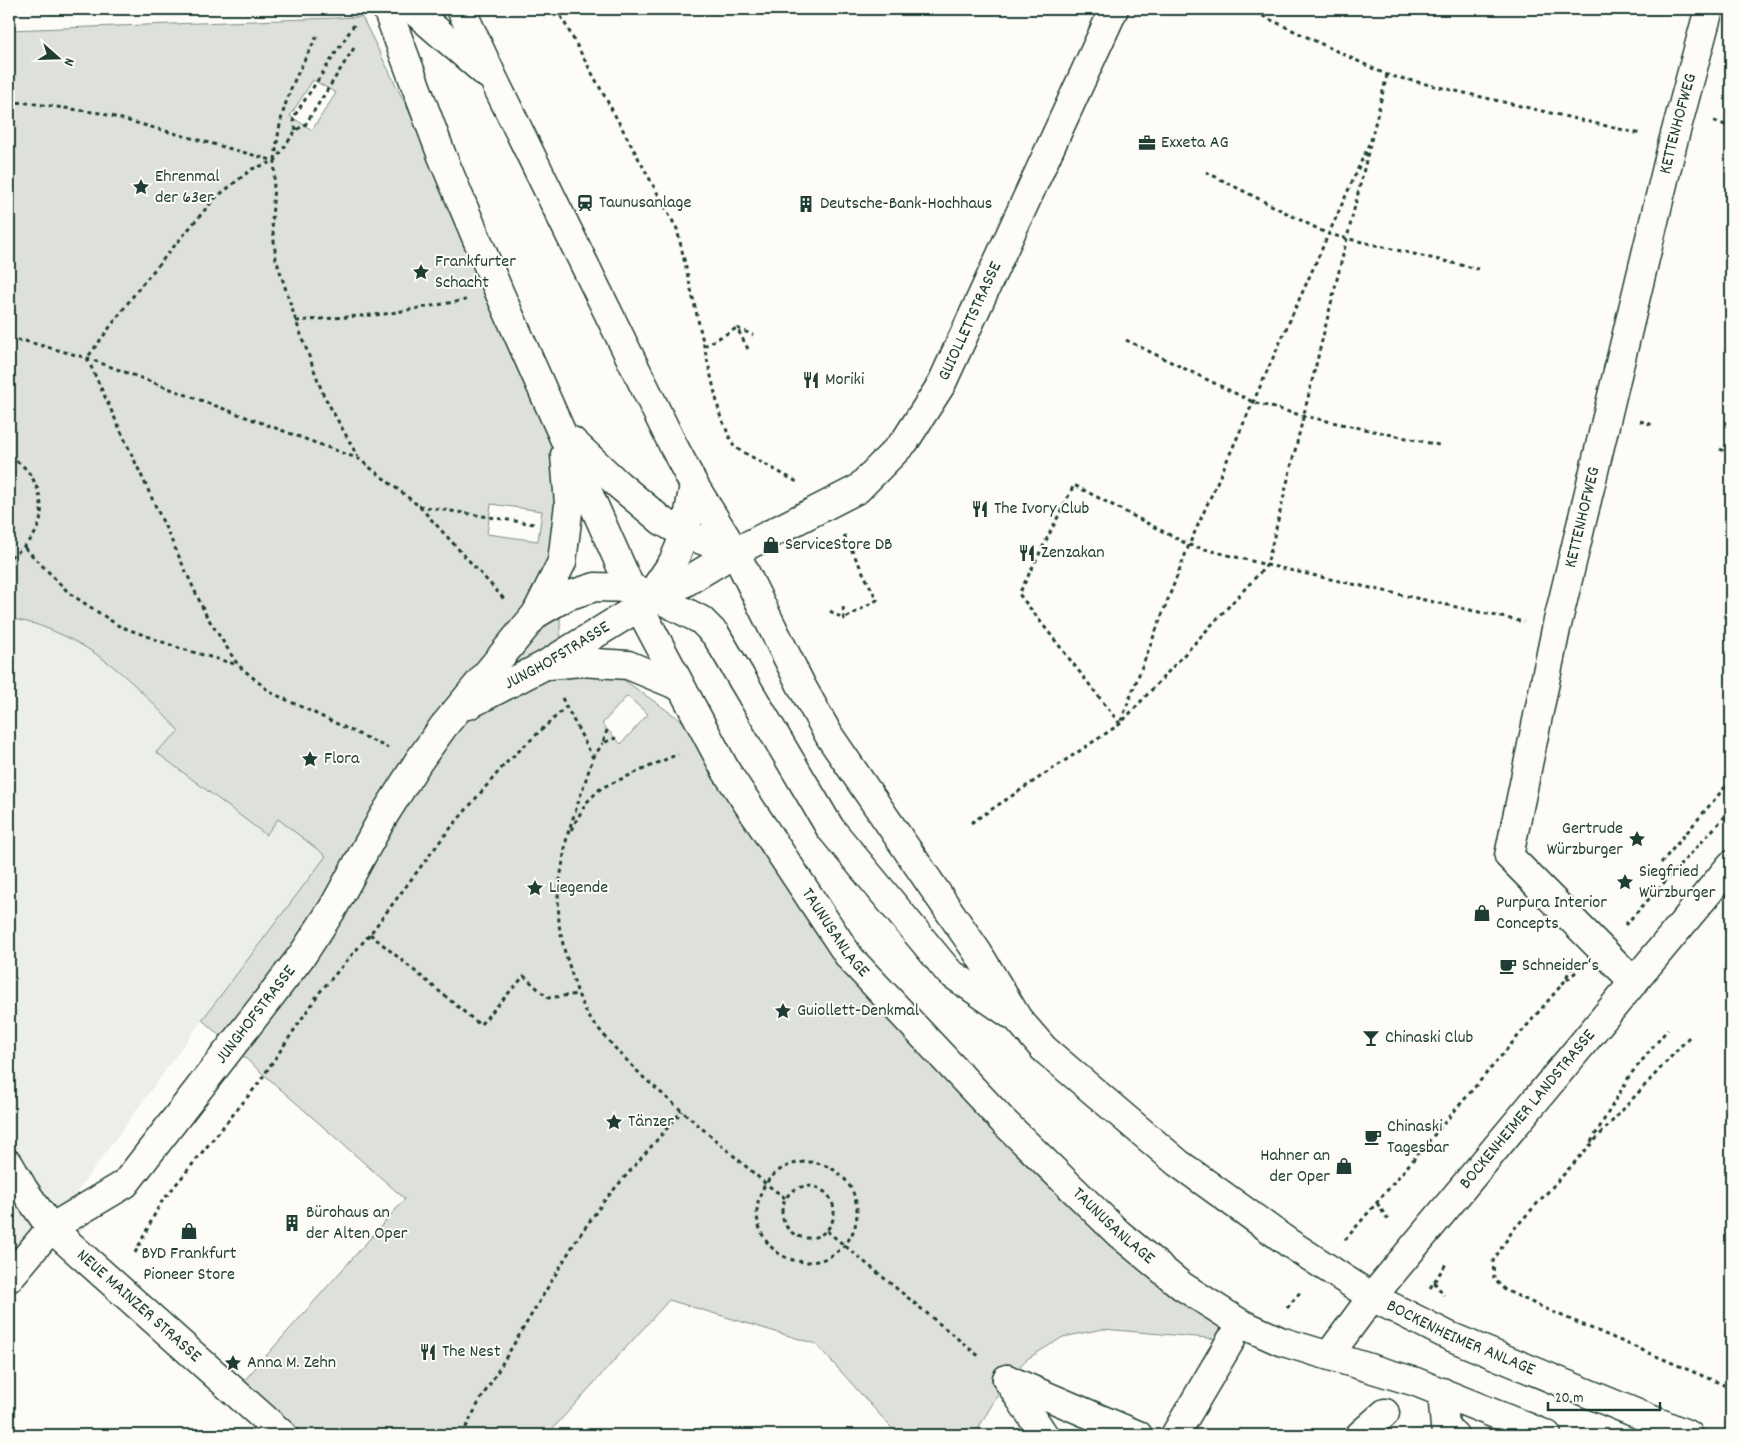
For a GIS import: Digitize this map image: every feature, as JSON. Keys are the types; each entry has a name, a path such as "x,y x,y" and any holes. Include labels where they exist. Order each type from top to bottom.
{"main road":[{"name":"TAUNUSANLAGE","path":"387,9 442,156 500,294 563,433 645,597 682,687 726,771 850,958 1003,1121 1118,1232 1182,1286 1240,1323 1280,1341 1416,1382 1442,1392"},
{"path":"412,9 494,80"},
{"path":"461,9 674,447 734,552 800,685 830,737 978,953 1018,1019 1044,1048 1178,1163 1289,1243 1372,1297"},
{"name":"GUIOLLETTSTRASSE","path":"645,597 684,583 734,552 858,489 905,441 941,386 1114,9"},
{"name":"KETTENHOFWEG","path":"1634,982 1509,856 1556,629 1673,142 1709,9"},
{"name":"TAUNUSANLAGE","path":"563,433 619,485 662,521 684,534 734,552"},
{"path":"524,610 562,562 569,504 563,433"},
{"path":"694,485 684,534 673,562 645,597 701,620 716,635 830,828 949,972 1018,1019"},
{"name":"JUNGHOFSTRASSE","path":"9,1278 51,1228 125,1184 303,954 333,908 383,818 418,762 458,710 524,610 595,588 645,597"},
{"name":"JUNGHOFSTRASSE","path":"458,710 545,665 645,597"},
{"path":"545,665 580,662 628,664 682,687"},
{"name":"BOCKENHEIMER LANDSTRASSE","path":"1329,1356 1372,1297 1731,865"},
{"name":"NEUE MAINZER STRASSE","path":"9,1164 24,1190 51,1228 283,1435"},
{"name":"BOCKENHEIMER ANLAGE","path":"1372,1297 1449,1336 1689,1435"},
{"path":"1175,1435 1231,1340"},
{"path":"1007,1379 1044,1435"},
{"path":"1007,1379 1138,1435"},
{"path":"1454,1435 1445,1427 1442,1392 1547,1435"},
{"path":"1360,1435 1385,1413"}],"path":[{"path":"557,9 677,229 720,415 734,447 802,485 826,505 840,527 877,600 844,619"},
{"path":"1248,9 1388,75 1618,127 1673,142"},
{"path":"296,130 294,118 354,25"},
{"path":"318,34 295,79 278,131 272,223 276,259 296,322 323,394 359,458"},
{"path":"87,358 139,288 214,199 252,170 275,161 296,130 305,125 354,48"},
{"path":"971,823 1120,724 1267,565 1388,75"},
{"path":"9,102 100,113 275,161"},
{"path":"1120,724 1189,545 1373,134"},
{"path":"1206,172 1328,234 1478,269"},
{"path":"296,322 385,314 500,294"},
{"path":"704,346 737,328"},
{"path":"737,328 753,335"},
{"path":"737,328 748,349"},
{"path":"9,339 25,341 87,358 359,458 419,506 524,610"},
{"path":"1126,340 1253,402 1304,416 1439,445"},
{"path":"87,358 206,615 238,665 270,692 418,762"},
{"path":"1720,449 1731,454"},
{"path":"9,458 29,473 36,485 41,504 38,526 25,548 9,558"},
{"path":"1120,724 1020,594 1074,485 1189,545 1267,565 1556,629"},
{"path":"419,506 543,525"},
{"path":"25,548 69,594 119,626 179,648 238,665"},
{"path":"843,604 844,619"},
{"path":"830,611 844,619"},
{"path":"559,693 593,758"},
{"path":"135,1253 160,1204 258,1084 319,993 370,934 444,836 505,764 566,707"},
{"path":"607,730 603,744 593,758 566,836 558,892 559,925 564,949 578,994 588,1016 644,1078 765,1183 785,1198"},
{"path":"603,744 616,738"},
{"path":"566,836 586,803 602,788 686,750"},
{"path":"1661,863 1731,780"},
{"path":"1640,909 1731,810"},
{"path":"370,934 480,1025 524,976 548,998 578,994"},
{"path":"1377,1203 1564,982 1588,934"},
{"path":"1588,1146 1630,1075 1668,1029"},
{"path":"1689,1037 1513,1230 1493,1261 1494,1279 1505,1290 1546,1309 1731,1388"},
{"path":"462,1435 478,1404 575,1242 604,1201 682,1111"},
{"path":"802,1161 820,1163 836,1170 852,1190 857,1200 857,1218 854,1231 845,1246 828,1258 815,1262 797,1261 772,1248 758,1225 758,1201 765,1183 778,1170 802,1161"},
{"path":"810,1185 826,1192 834,1204 835,1213 832,1224 827,1231 817,1237 808,1238 797,1236 790,1231 783,1220 782,1211 785,1198 790,1192 810,1185"},
{"path":"827,1231 1007,1379"}],"shaded area":[{"path":"362,17 500,294 563,433 560,635 709,740 850,958 1003,1121 1240,1323 1231,1340 1103,1329 1063,1337 1027,1359 1007,1379 979,1427 977,1435 898,1435 816,1344 669,1300 547,1435 305,1435 242,1383 405,1199 202,1020 326,856 278,819 266,835 156,752 179,731 119,671 67,637 33,623 9,618 9,30","holes":["313,80 336,93 312,130 290,116","491,504 542,511 538,541 487,534","627,696 648,714 621,744 602,724"]},
{"path":"9,618 44,627 81,644 108,661 135,685 179,731 156,752 265,834 278,818 326,856 202,1020 9,1285"}],"place":[{"name":"Exxeta AG","path":"1147,143"},
{"name":"Ehrenmal der 63er","path":"141,187"},
{"name":"Taunusanlage","path":"585,203"},
{"name":"Deutsche-Bank-Hochhaus","path":"806,204"},
{"name":"Frankfurter Schacht","path":"421,272"},
{"name":"Moriki","path":"811,380"},
{"name":"The Ivory Club","path":"980,509"},
{"name":"ServiceStore DB","path":"771,545"},
{"name":"Zenzakan","path":"1027,553"},
{"name":"Flora","path":"310,759"},
{"name":"Gertrude Würzburger","path":"1637,839"},
{"name":"Siegfried Würzburger","path":"1625,882"},
{"name":"Liegende","path":"535,888"},
{"name":"Purpura Interior Concepts","path":"1482,913"},
{"name":"Schneider‘s","path":"1508,966"},
{"name":"Guiollett-Denkmal","path":"783,1011"},
{"name":"Chinaski Club","path":"1371,1038"},
{"name":"Tänzer","path":"614,1122"},
{"name":"Chinaski Tagesbar","path":"1373,1137"},
{"name":"Hahner an der Oper","path":"1344,1166"},
{"name":"Bürohaus an der Alten Oper","path":"292,1223"},
{"name":"BYD Frankfurt Pioneer Store","path":"189,1231"},
{"name":"The Nest","path":"428,1352"},
{"name":"Anna M. Zehn","path":"233,1363"}]}
